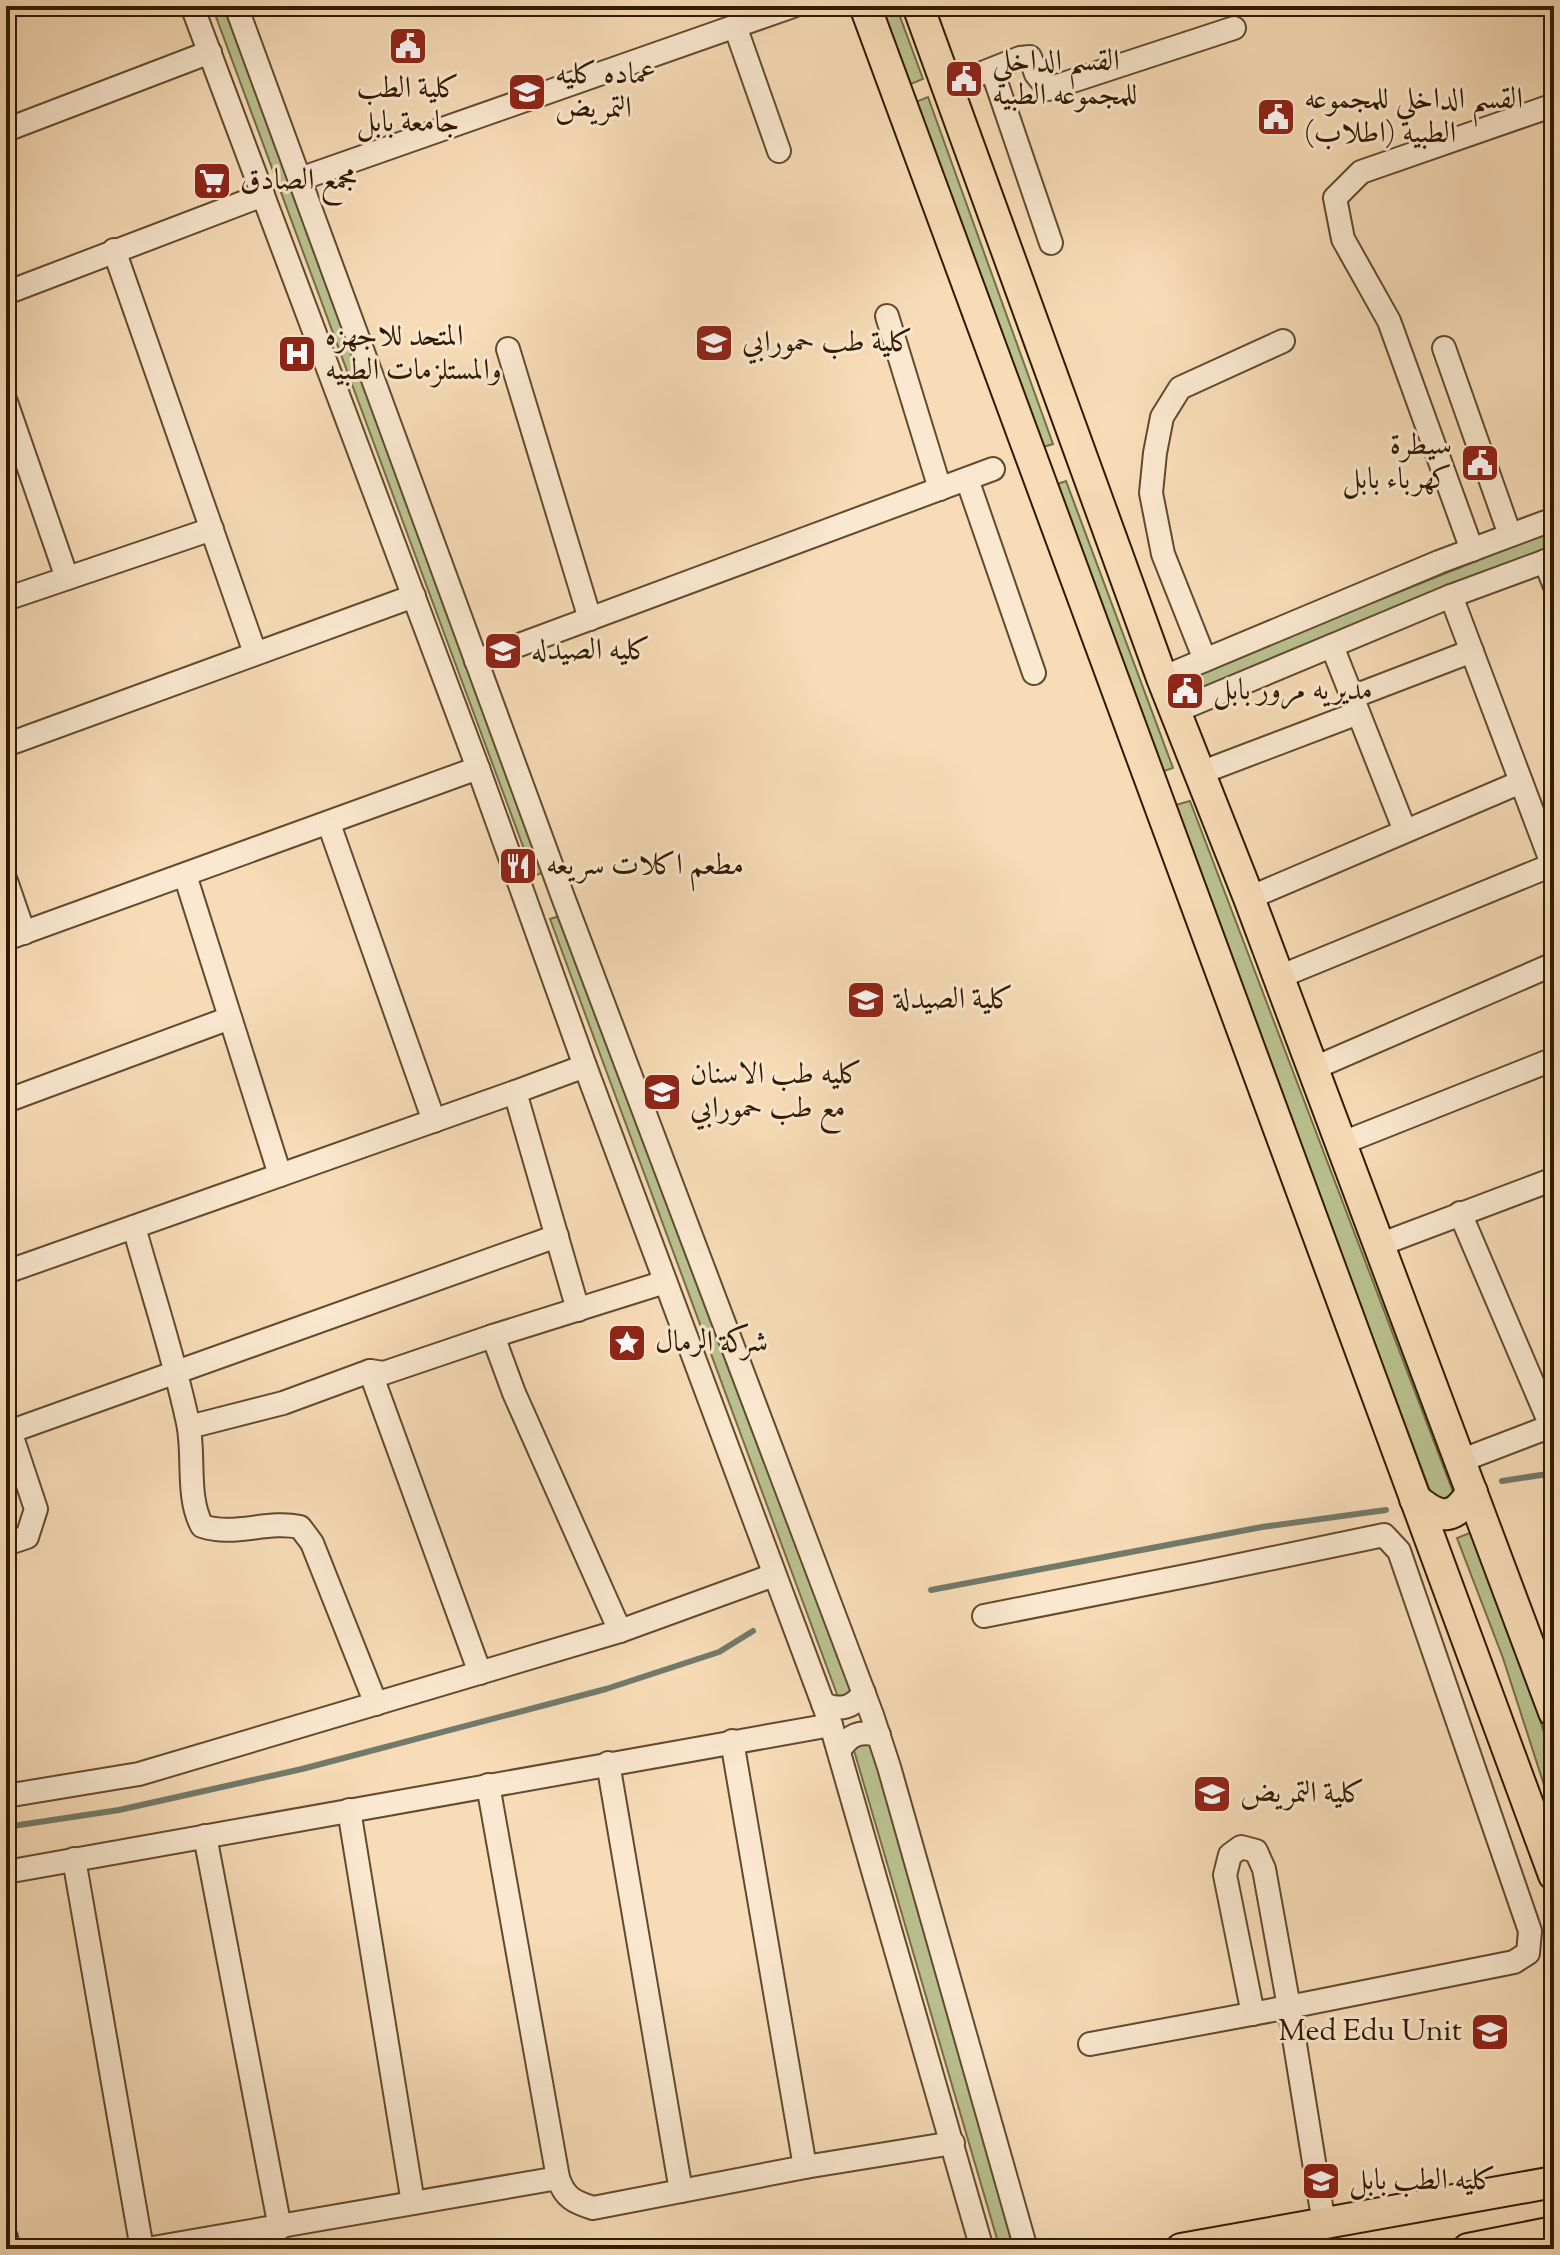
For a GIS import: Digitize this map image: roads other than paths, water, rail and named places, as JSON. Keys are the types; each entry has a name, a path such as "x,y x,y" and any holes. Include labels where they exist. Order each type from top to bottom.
{"main road":[{"path":"865,6 1554,1875"},
{"path":"918,6 1162,678 1279,977 1554,1712"},
{"path":"1025,445 1035,453 1052,455 1065,448 1074,435"},
{"path":"1043,493 1051,480 1062,472 1075,472 1090,480"},
{"path":"1415,1499 1443,1515 1461,1508 1472,1492"},
{"path":"1437,1559 1445,1542 1462,1531 1478,1533 1490,1541"},
{"path":"1181,2249 1554,2182"},
{"path":"1491,2194 1513,2205 1518,2218 1516,2229 1500,2243"},
{"path":"1468,2249 1554,2232"}],"street":[{"path":"192,6 478,768 585,1066 827,1714 982,2249"},
{"path":"236,6 568,911 879,1735 1026,2249"},
{"path":"300,179 793,6"},
{"path":"735,26 779,151"},
{"path":"947,87 1030,57 1036,74 1048,89 1234,28"},
{"path":"6,130 210,52"},
{"path":"992,70 1051,243"},
{"path":"1472,550 1389,321 1343,239 1335,198 1361,172 1554,105"},
{"path":"6,293 263,195"},
{"path":"114,250 255,653"},
{"path":"887,316 940,489"},
{"path":"1205,660 1163,554 1151,493 1162,417 1180,388 1283,341"},
{"path":"1444,348 1510,535"},
{"path":"508,349 590,619"},
{"path":"6,402 67,578"},
{"path":"476,661 993,469"},
{"path":"967,479 1034,673"},
{"path":"1162,678 1554,519"},
{"path":"6,599 212,529"},
{"path":"1176,711 1451,596 1550,560 1554,584"},
{"path":"6,745 414,596"},
{"path":"1279,977 1553,867 1545,816 1521,782 1451,596"},
{"path":"1332,646 1405,831"},
{"path":"1200,773 1472,651"},
{"path":"6,881 15,936 478,768"},
{"path":"1249,898 1521,782"},
{"path":"329,824 434,1121"},
{"path":"519,882 537,884 554,872"},
{"path":"185,875 280,1175"},
{"path":"533,921 550,908 568,911"},
{"path":"1312,1069 1554,964"},
{"path":"6,1101 230,1018"},
{"path":"1340,1144 1554,1059"},
{"path":"6,1272 585,1066"},
{"path":"515,1092 578,1310"},
{"path":"1379,1245 1554,1179"},
{"path":"1460,1213 1553,1425 1460,1461"},
{"path":"134,1227 189,1427 196,1513 202,1526 219,1531 283,1524 300,1527 312,1543 376,1704"},
{"path":"6,1544 27,1537 36,1509 8,1432 557,1236"},
{"path":"189,1427 283,1403 370,1371 384,1373 665,1282"},
{"path":"493,1336 514,1393 620,1631"},
{"path":"370,1371 480,1673"},
{"path":"984,1616 1384,1535 1399,1551 1530,1931 1528,1953 1514,1962 1090,2044"},
{"path":"6,1796 139,1774 620,1631 774,1575"},
{"path":"6,1872 732,1741 827,1714 833,1708 845,1708 857,1702 864,1693"},
{"path":"839,1751 845,1741 857,1733 879,1735"},
{"path":"732,1741 805,2167"},
{"path":"608,1763 681,2191"},
{"path":"488,1785 558,2178 563,2191 577,2203 593,2208 805,2167 953,2143"},
{"path":"349,1810 413,2203"},
{"path":"205,1836 280,2228"},
{"path":"1253,2014 1225,1875 1230,1855 1241,1847 1256,1851 1264,1869 1324,2224"},
{"path":"74,1859 144,2249 558,2178"},
{"path":"6,2237 8,2249"}],"waterway":[{"path":"1502,1481 1554,1473"},
{"path":"931,1590 1262,1527 1386,1510"},
{"path":"6,1827 119,1810 302,1769 606,1689 719,1652 753,1631"}],"place":[{"name":"كلية الطب جامعة بابل","path":"408,46"},
{"name":"القسم الداخلي للمجموعه الطبيه","path":"964,79"},
{"name":"عماده كليه التمريض","path":"527,92"},
{"name":"القسم الداخلي للمجموعه الطبيه (اطلاب)","path":"1276,117"},
{"name":"مجمع الصادق","path":"212,181"},
{"name":"كلية طب حمورابي","path":"714,343"},
{"name":"المتحد للاجهزه والمستلزمات الطبيه","path":"297,354"},
{"name":"سيطرة كهرباء بابل","path":"1480,463"},
{"name":"كليه الصيدله","path":"503,651"},
{"name":"مديريه مرور بابل","path":"1185,691"},
{"name":"مطعم اكلات سريعه","path":"518,866"},
{"name":"كلية الصيدلة","path":"866,1000"},
{"name":"كليه طب الاسنان مع طب حمورابي","path":"662,1092"},
{"name":"شركة الرمال","path":"627,1343"},
{"name":"كلية التمريض","path":"1212,1794"},
{"name":"Med Edu Unit","path":"1490,2032"},
{"name":"كليه الطب بابل","path":"1321,2181"}]}
